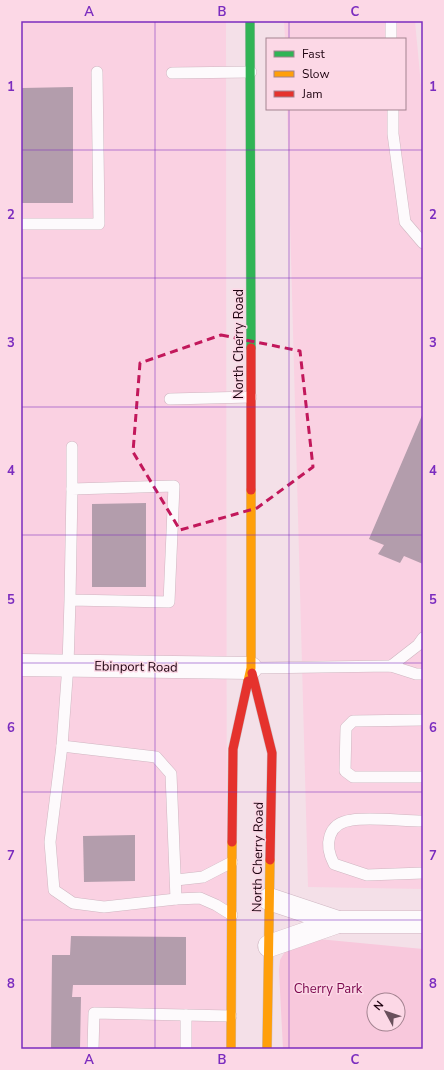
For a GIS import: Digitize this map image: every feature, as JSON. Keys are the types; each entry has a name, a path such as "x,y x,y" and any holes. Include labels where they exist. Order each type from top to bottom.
{"main road":[{"name":"North Cherry Road","path":"231,1049 233,749 251,668 250,21"},
{"name":"North Cherry Road","path":"251,668 272,753 267,1049"}],"street":[{"name":"Ebinport Road","path":"21,665 251,668"},
{"path":"269,899 338,922 423,922"},
{"path":"268,946 338,922"}],"lane":[{"path":"391,21 391,38"},
{"path":"21,224 99,224 97,72"},
{"path":"172,73 250,72"},
{"path":"393,110 393,134 405,222 423,243"},
{"path":"170,399 251,397"},
{"path":"72,447 68,665 62,746 50,842 54,890 73,903 104,907 176,899 200,898 232,915"},
{"path":"70,600 169,602 174,486 72,489"},
{"path":"391,666 418,645 423,638"},
{"path":"251,668 391,666 416,674 423,674"},
{"path":"423,720 353,721 346,728 345,771 353,777 423,777"},
{"path":"62,746 156,757 171,774 176,899"},
{"path":"423,821 351,820 335,827 328,839 328,854 334,864 367,875 423,873"},
{"path":"176,880 203,876 232,862"},
{"path":"93,1049 94,1013 231,1016"},
{"path":"186,1015 186,1049"}],"highlighted area":[{"path":"221,335 300,351 313,467 257,508 180,530 133,452 140,363"}],"shaded area":[{"path":"21,21 226,21 227,1049 21,1049"},
{"path":"284,21 415,21 423,107 423,889 308,887 287,110 406,110 406,38 285,38"}],"green space":[{"name":"Cherry Park","path":"318,939 423,949 423,1049 283,1049 279,971 280,960 287,948"}],"building":[{"path":"73,87 73,203 21,203 22,88"},
{"path":"423,413 423,564 404,556 400,563 378,554 384,545 369,539"},
{"path":"146,503 146,587 92,587 92,504"},
{"path":"135,835 135,881 84,882 83,836"},
{"path":"71,936 186,937 186,985 73,985 72,997 81,997 80,1049 51,1049 52,955 70,955"}],"traffic: fast":[{"path":"250,21 251,348"}],"traffic: slow":[{"path":"248,681 251,668 251,490"},
{"path":"231,1049 232,842"},
{"path":"267,1049 270,860"}],"traffic: jam":[{"path":"251,348 251,490"},
{"path":"252,673 272,753 270,860"},
{"path":"232,842 233,749 248,681"}]}
